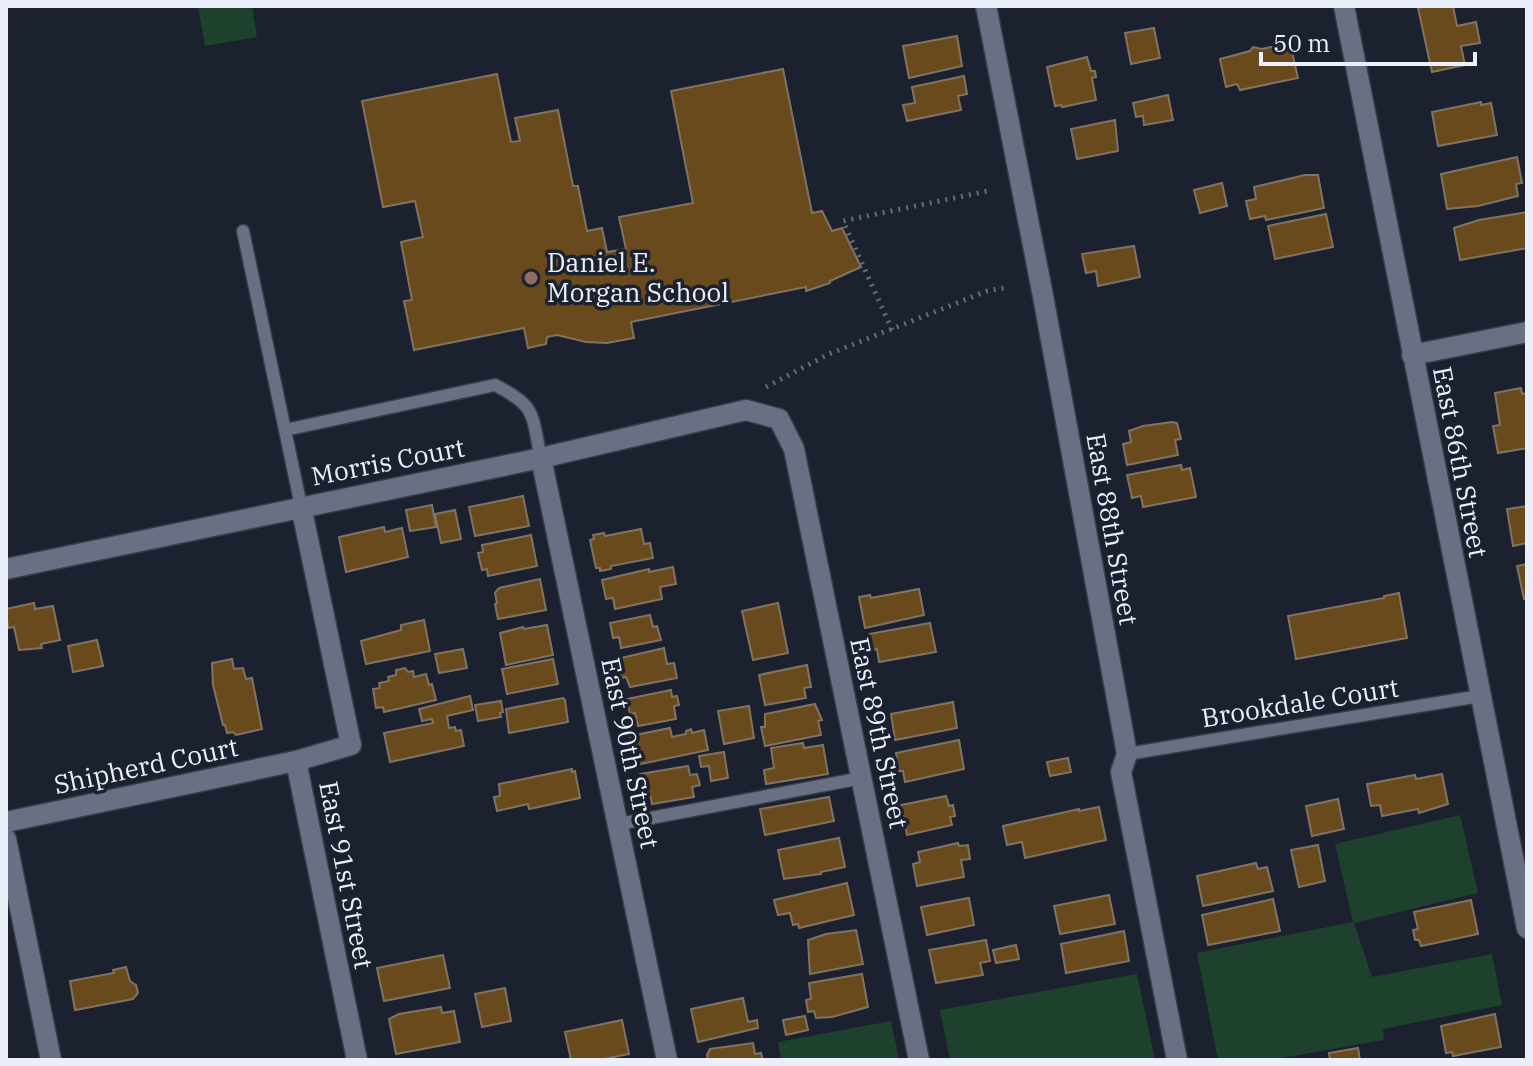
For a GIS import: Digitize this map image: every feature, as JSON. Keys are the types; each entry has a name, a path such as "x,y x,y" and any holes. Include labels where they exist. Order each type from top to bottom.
{"street":[{"name":"East 88th Street","path":"986,6 1127,754 1121,772 1177,1060"},
{"name":"East 86th Street","path":"1344,6 1527,928"},
{"path":"1412,355 1527,332"},
{"name":"Morris Court","path":"6,569 541,458 746,410 779,419"},
{"name":"East 89th Street","path":"779,419 794,449 919,1060"},
{"name":"East 90th Street","path":"541,458 667,1060"},
{"name":"East 91st Street","path":"301,506 351,745 296,761 357,1060"},
{"name":"Shipherd Court","path":"6,822 296,761"},
{"path":"6,839 51,1060"}],"lane":[{"path":"243,231 301,506"},
{"path":"285,430 495,385 530,408 541,458"},
{"name":"Brookdale Court","path":"1127,754 1480,696"},
{"path":"619,824 862,778"}],"path":[{"path":"892,330 843,221 988,191"},
{"path":"766,387 829,354 987,291 1004,288"}],"green space":[{"path":"198,6 252,6 257,37 205,46"},
{"path":"1460,815 1478,893 1354,923 1372,977 1492,954 1502,1005 1383,1029 1384,1040 1270,1060 1218,1060 1197,953 1353,922 1335,844"},
{"path":"1137,974 1155,1060 950,1060 940,1010"},
{"path":"891,1021 899,1060 781,1060 778,1042"}],"building":[{"path":"1453,6 1457,26 1476,22 1480,43 1461,46 1465,65 1432,72 1418,8"},
{"path":"1154,28 1160,58 1131,64 1125,33"},
{"path":"957,36 962,66 909,78 903,46"},
{"path":"1290,43 1298,78 1240,90 1237,84 1226,87 1220,59 1250,51 1253,47 1262,49"},
{"path":"1087,57 1091,71 1095,71 1096,77 1092,78 1096,100 1055,106 1047,67"},
{"path":"783,69 812,213 822,211 832,231 842,228 861,267 806,291 806,287 631,322 634,338 607,343 557,335 547,337 546,344 528,348 524,328 414,350 404,301 412,300 401,242 423,237 415,201 383,207 362,101 497,74 511,142 520,141 515,118 558,110 573,186 578,186 587,231 602,228 607,252 626,249 619,217 693,203 671,91"},
{"path":"964,76 967,94 958,96 961,110 907,121 903,105 915,103 912,87"},
{"path":"1168,95 1173,120 1144,125 1143,116 1136,117 1133,103"},
{"path":"1481,102 1481,105 1491,103 1497,135 1438,146 1432,112"},
{"path":"1115,120 1118,151 1077,159 1071,129"},
{"path":"1517,157 1522,183 1516,184 1518,196 1478,206 1447,209 1441,174"},
{"path":"1318,175 1324,208 1266,220 1265,216 1250,219 1246,201 1256,199 1254,187"},
{"path":"1222,183 1227,206 1200,213 1194,190"},
{"path":"1527,212 1527,248 1460,260 1454,228 1479,220"},
{"path":"1326,214 1333,247 1275,259 1268,226"},
{"path":"1134,246 1140,277 1098,286 1096,271 1086,273 1082,254"},
{"path":"1521,388 1522,394 1527,393 1527,448 1498,453 1493,426 1500,425 1495,393"},
{"path":"1177,423 1181,439 1175,440 1178,455 1127,465 1123,444 1131,442 1129,431"},
{"path":"1181,465 1182,470 1190,468 1196,497 1143,507 1141,496 1132,498 1127,475"},
{"path":"523,496 529,526 475,536 469,507"},
{"path":"432,505 436,527 410,531 406,510"},
{"path":"1527,506 1527,543 1513,546 1507,509"},
{"path":"455,510 461,539 441,543 435,514"},
{"path":"384,527 385,532 402,528 408,557 346,572 339,537"},
{"path":"641,529 644,544 650,543 653,558 600,571 596,568 590,540 594,539 593,535 604,533 605,536"},
{"path":"531,535 537,566 488,576 487,569 482,570 478,553 483,552 482,545"},
{"path":"1527,564 1527,598 1524,599 1517,566"},
{"path":"673,567 676,584 660,587 662,599 615,609 613,598 606,599 602,580"},
{"path":"540,579 546,610 498,619 495,593 499,588"},
{"path":"919,589 924,615 865,628 859,597 870,595 871,598"},
{"path":"1399,593 1407,638 1296,659 1288,616"},
{"path":"34,603 35,609 53,606 60,640 41,644 42,648 19,650 14,627 8,628 6,609"},
{"path":"778,603 788,653 753,660 742,611"},
{"path":"650,615 661,640 621,648 619,637 613,638 610,623"},
{"path":"424,620 430,651 366,664 361,641 401,630 401,625"},
{"path":"930,623 936,652 879,662 877,649 872,650 869,634"},
{"path":"547,625 553,655 506,665 500,633"},
{"path":"97,640 103,666 73,672 68,646"},
{"path":"664,648 667,664 674,663 677,678 630,687 626,677 621,678 617,659"},
{"path":"463,649 467,668 439,673 435,654"},
{"path":"232,659 234,669 243,668 246,679 252,678 262,729 236,735 227,733 223,725 213,685 212,663"},
{"path":"553,659 558,684 507,694 502,669"},
{"path":"807,665 811,687 804,688 806,698 765,705 759,675"},
{"path":"405,668 408,672 413,671 414,677 426,674 436,700 384,712 383,707 376,708 373,689 380,688 379,683 389,681 388,677 396,675 396,670"},
{"path":"671,690 672,697 677,696 679,705 674,706 676,719 638,726 635,713 630,714 627,699"},
{"path":"470,696 473,710 447,716 449,728 461,730 464,746 390,762 384,733 433,723 432,719 422,721 419,709"},
{"path":"563,698 568,722 509,733 506,709"},
{"path":"501,701 501,717 478,721 475,705"},
{"path":"953,702 957,728 895,740 891,714"},
{"path":"815,704 822,720 818,721 821,735 765,746 761,727 765,727 765,714"},
{"path":"749,706 754,738 724,744 718,711"},
{"path":"670,728 672,737 686,734 691,729 692,733 704,730 708,750 636,765 630,736"},
{"path":"959,740 964,769 905,782 903,771 899,771 896,753"},
{"path":"803,743 804,748 823,745 828,774 766,784 764,770 774,768 771,748"},
{"path":"724,752 728,778 711,781 709,766 701,767 699,756"},
{"path":"1068,758 1071,772 1050,776 1047,762"},
{"path":"688,766 690,775 697,774 700,785 692,787 694,797 652,804 650,794 644,795 640,774"},
{"path":"572,769 580,798 529,809 528,804 497,811 494,797 500,796 499,784"},
{"path":"1442,774 1448,804 1419,813 1418,809 1382,816 1380,805 1371,806 1367,784 1415,775 1416,779"},
{"path":"946,796 949,806 953,805 955,816 950,817 952,825 907,835 901,805"},
{"path":"829,797 834,821 765,835 760,809"},
{"path":"1338,799 1344,829 1312,836 1306,806"},
{"path":"1099,807 1106,840 1025,858 1022,842 1007,845 1003,826"},
{"path":"839,838 845,867 784,879 778,850"},
{"path":"958,843 959,846 968,845 970,859 961,860 964,877 917,886 913,864 920,862 918,852"},
{"path":"1318,845 1325,881 1299,887 1291,850"},
{"path":"1256,863 1258,869 1267,867 1273,891 1203,906 1197,876"},
{"path":"847,883 854,915 799,928 798,924 793,925 790,913 778,915 774,900"},
{"path":"1109,895 1115,924 1060,934 1054,906"},
{"path":"969,898 974,925 927,935 921,907"},
{"path":"1273,899 1280,931 1208,945 1202,915"},
{"path":"1471,900 1478,934 1421,946 1419,940 1415,940 1413,930 1418,929 1414,912"},
{"path":"856,930 863,964 810,974 808,940"},
{"path":"1124,931 1129,961 1066,973 1061,944"},
{"path":"986,940 990,961 980,963 983,975 936,983 929,950"},
{"path":"1016,945 1019,959 996,963 993,950"},
{"path":"443,955 450,988 384,1001 377,968"},
{"path":"126,967 138,993 133,999 75,1010 70,981 114,973 113,970"},
{"path":"862,974 868,1007 832,1017 816,1018 814,1011 808,1012 806,1000 811,999 809,983"},
{"path":"505,988 511,1021 482,1027 475,994"},
{"path":"743,998 748,1022 757,1020 758,1028 698,1042 691,1009"},
{"path":"441,1007 442,1013 454,1011 460,1042 396,1054 389,1019 399,1014"},
{"path":"1495,1014 1501,1047 1453,1056 1452,1052 1446,1053 1441,1026"},
{"path":"805,1016 808,1030 786,1035 783,1020"},
{"path":"622,1020 629,1054 599,1060 571,1060 565,1032"},
{"path":"753,1043 755,1054 761,1053 763,1060 708,1060 710,1049"},
{"path":"1358,1048 1360,1060 1330,1060 1329,1053"}],"place":[{"name":"Daniel E. Morgan School","path":"531,278"}]}
